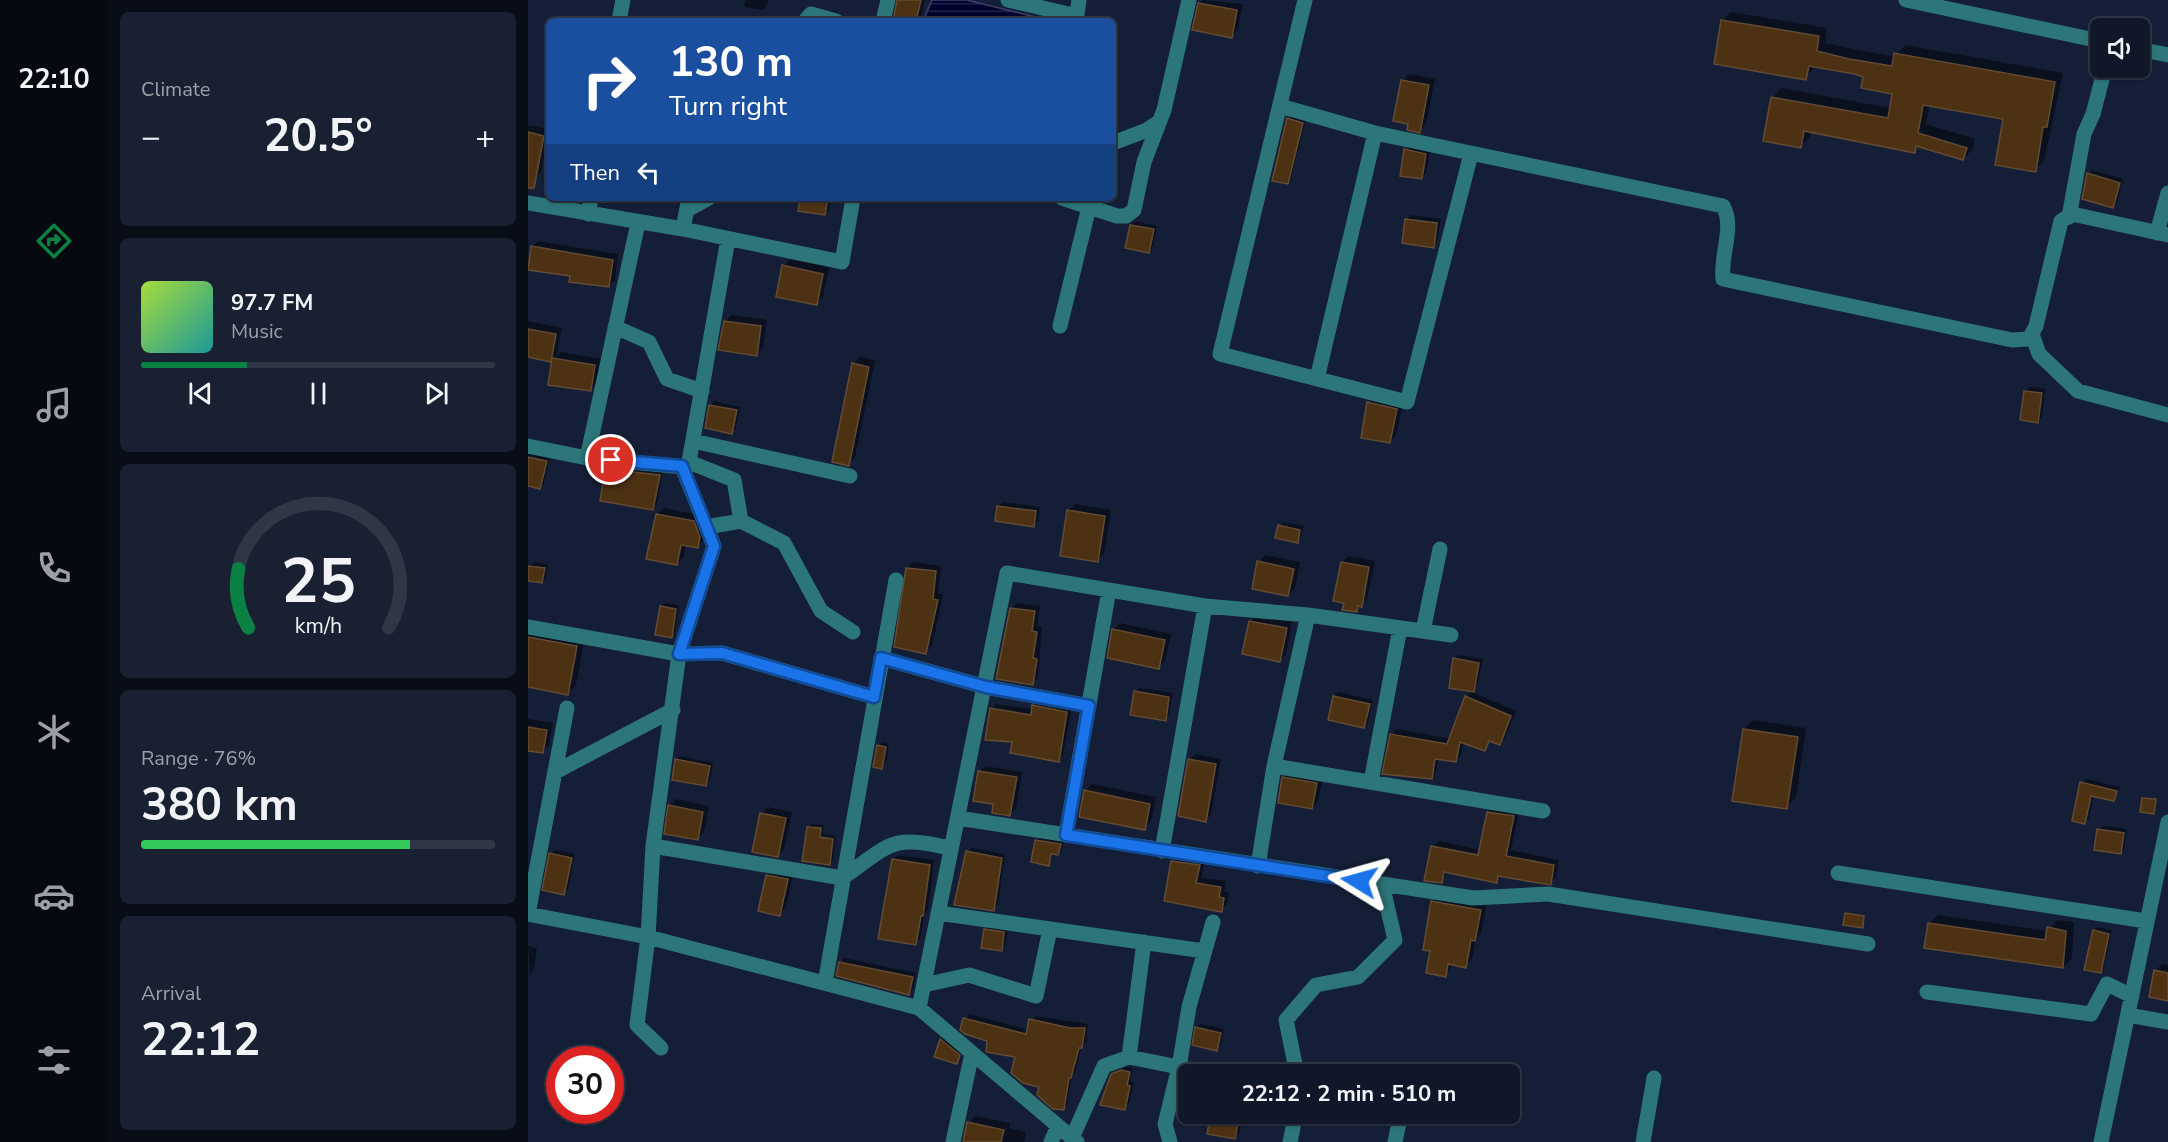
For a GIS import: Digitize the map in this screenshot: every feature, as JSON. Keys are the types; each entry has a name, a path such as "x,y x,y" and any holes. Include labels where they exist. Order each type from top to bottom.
{"street":[{"path":"620,18 623,0"},
{"path":"885,18 888,0"},
{"path":"1008,0 1072,18"},
{"path":"1076,18 1079,0"},
{"path":"1071,201 1117,216 1126,216 1134,210 1144,162 1160,121 1189,0"},
{"path":"1305,0 1220,354 1407,402 1471,154"},
{"path":"1906,0 2090,39"},
{"path":"808,18 811,14 825,18"},
{"path":"2150,51 2168,55"},
{"path":"2068,217 2084,134 2093,114 2102,78"},
{"path":"1280,106 1375,133 1723,206 1729,217 1721,264 1723,279 2012,340 2033,337 2039,354 2078,391 2168,415"},
{"path":"1116,142 1147,130 1160,121"},
{"path":"1317,379 1375,133"},
{"path":"2029,339 2036,326 2061,221 2072,214 2163,234 2168,193"},
{"path":"588,214 590,201"},
{"path":"528,203 683,229 784,248 842,262 852,201"},
{"path":"683,229 688,204"},
{"path":"1060,326 1089,207"},
{"path":"587,458 638,222"},
{"path":"661,1048 637,1025 648,937 653,846 679,654 714,546 686,464 693,441 728,239"},
{"path":"615,327 649,342 667,379 702,391"},
{"path":"693,441 850,476"},
{"path":"528,446 587,458 686,464 734,480 741,520"},
{"path":"706,527 741,520 784,543 821,611 853,632"},
{"path":"1423,632 1440,549"},
{"path":"919,1008 949,848 958,818 986,687 1007,573 1205,606 1308,615 1451,635"},
{"path":"825,983 896,580"},
{"path":"1066,835 1109,590"},
{"path":"1162,851 1205,606"},
{"path":"1258,866 1274,766 1308,615"},
{"path":"528,627 679,654 722,653 874,697"},
{"path":"1371,782 1400,628"},
{"path":"881,658 986,687 1089,706"},
{"path":"567,708 528,914 648,937 919,1008 1074,1140 1104,1066 1129,1057 1178,1067"},
{"path":"555,772 673,710"},
{"path":"1274,766 1543,811"},
{"path":"958,818 1473,898 1548,894 1868,944"},
{"path":"2101,1142 2168,822"},
{"path":"653,846 842,878 891,843 924,842 949,848"},
{"path":"1838,873 2146,921"},
{"path":"1295,1064 1286,1020 1316,985 1358,976 1395,940 1382,884"},
{"path":"938,913 1204,951"},
{"path":"1180,1064 1190,1007 1213,922"},
{"path":"924,985 969,975 1036,996 1050,929"},
{"path":"1129,1057 1144,942"},
{"path":"1927,992 2091,1014 2107,984 2132,996"},
{"path":"2128,1015 2168,1022"},
{"path":"953,1142 972,1053"},
{"path":"1170,1142 1165,1124 1178,1071"},
{"path":"1642,1142 1654,1078"},
{"path":"1290,1142 1294,1124"},
{"path":"1395,1142 1399,1124"},
{"path":"1051,1142 1058,1126"}],"water":[{"path":"932,0 967,0 1039,18 924,18"}],"building":[{"path":"897,0 921,0 917,18 894,18"},
{"path":"1198,3 1237,10 1232,38 1192,30"},
{"path":"1721,20 1819,36 1817,51 1849,59 1892,66 1894,53 2055,82 2047,127 2043,127 2036,172 1995,165 2003,119 1923,105 1918,133 1967,148 1963,160 1916,146 1915,153 1804,131 1801,148 1763,141 1771,97 1888,118 1892,94 1861,88 1863,77 1855,74 1809,66 1806,80 1714,64"},
{"path":"1401,80 1429,85 1420,133 1407,130 1408,124 1393,121"},
{"path":"1287,118 1303,123 1288,184 1272,181"},
{"path":"528,132 544,136 534,188 528,188"},
{"path":"1404,149 1426,154 1422,179 1400,176"},
{"path":"2087,173 2120,183 2113,208 2082,199"},
{"path":"800,201 827,201 825,215 798,211"},
{"path":"1405,219 1437,223 1434,248 1402,243"},
{"path":"1130,225 1154,229 1149,253 1125,248"},
{"path":"531,246 613,260 609,287 569,282 570,276 528,270"},
{"path":"782,265 823,274 817,305 776,297"},
{"path":"724,321 761,326 757,356 718,350"},
{"path":"528,329 556,334 551,362 528,357"},
{"path":"552,358 595,365 591,391 548,385"},
{"path":"852,363 869,367 849,466 832,462"},
{"path":"2024,391 2042,393 2038,423 2020,420"},
{"path":"1367,402 1397,409 1390,443 1361,438"},
{"path":"709,405 737,410 732,434 705,428"},
{"path":"528,457 547,461 540,489 528,486"},
{"path":"605,469 660,475 653,510 600,501"},
{"path":"997,506 1036,511 1034,527 995,521"},
{"path":"1067,510 1105,516 1098,562 1060,556"},
{"path":"656,514 694,521 700,537 698,548 681,545 677,565 646,559"},
{"path":"1278,525 1300,530 1298,543 1275,538"},
{"path":"1257,561 1294,569 1288,596 1252,589"},
{"path":"1341,562 1369,567 1362,607 1358,606 1357,612 1342,610 1344,603 1333,601"},
{"path":"528,566 545,568 542,583 528,581"},
{"path":"906,568 936,571 933,599 938,600 926,654 894,647"},
{"path":"660,606 676,609 672,638 655,635"},
{"path":"1010,608 1035,611 1032,631 1037,632 1033,658 1037,659 1033,685 996,679"},
{"path":"1249,621 1287,628 1280,662 1242,654"},
{"path":"1112,629 1165,640 1159,669 1107,658"},
{"path":"528,637 577,646 568,695 528,687"},
{"path":"1453,658 1479,663 1474,692 1449,688"},
{"path":"1134,691 1169,697 1166,721 1130,715"},
{"path":"1333,696 1370,704 1364,728 1328,720"},
{"path":"1465,696 1511,716 1500,745 1489,741 1485,751 1460,742 1456,762 1435,759 1432,779 1382,774 1390,734 1447,744"},
{"path":"1032,705 1067,712 1059,762 1010,753 1012,742 985,740 990,708 1031,715"},
{"path":"528,727 547,730 543,753 528,751"},
{"path":"1743,729 1798,737 1787,809 1732,801"},
{"path":"877,745 886,747 882,769 873,767"},
{"path":"675,759 710,766 706,786 672,780"},
{"path":"1188,759 1216,764 1206,822 1178,816"},
{"path":"978,771 1017,777 1010,816 992,813 993,804 973,801"},
{"path":"1282,777 1317,783 1312,809 1278,803"},
{"path":"2080,782 2117,791 2114,801 2091,796 2085,824 2072,821"},
{"path":"1084,790 1150,804 1145,830 1079,817"},
{"path":"2142,798 2156,799 2154,814 2140,812"},
{"path":"668,805 703,812 698,840 664,834"},
{"path":"1487,812 1514,816 1506,856 1554,865 1551,885 1498,876 1497,883 1444,872 1442,883 1424,881 1431,846 1478,855"},
{"path":"760,813 786,818 778,857 752,852"},
{"path":"807,827 821,828 820,837 833,839 830,865 802,861"},
{"path":"2097,829 2124,833 2121,854 2094,850"},
{"path":"1035,840 1061,844 1058,855 1051,854 1049,866 1031,862"},
{"path":"966,851 1002,858 994,911 954,905"},
{"path":"549,853 572,858 564,895 542,890"},
{"path":"892,859 930,865 923,916 921,916 916,945 878,939"},
{"path":"1171,861 1200,865 1196,883 1221,887 1219,897 1224,898 1222,912 1164,901"},
{"path":"766,875 788,879 780,916 758,911"},
{"path":"1431,901 1481,910 1475,941 1471,940 1466,968 1448,964 1446,977 1426,973 1430,951 1423,950"},
{"path":"1845,913 1864,916 1863,928 1843,925"},
{"path":"1928,923 2045,940 2047,927 2066,931 2063,968 1924,948"},
{"path":"984,929 1004,932 1002,951 981,948"},
{"path":"2093,930 2109,934 2101,973 2084,970"},
{"path":"839,962 913,977 909,995 836,976"},
{"path":"2154,970 2168,973 2168,1001 2149,997"},
{"path":"963,1018 1026,1034 1029,1019 1070,1028 1085,1028 1082,1048 1079,1048 1071,1078 1069,1078 1064,1110 1053,1109 1037,1095 1039,1087 1023,1083 1011,1073 1015,1057 986,1052 987,1041 965,1034 960,1030"},
{"path":"1195,1027 1221,1033 1217,1051 1192,1045"},
{"path":"940,1039 960,1055 957,1064 934,1057"},
{"path":"1121,1070 1130,1072 1127,1085 1130,1086 1125,1110 1100,1105 1111,1074"},
{"path":"967,1122 1004,1130 1001,1142 963,1142"},
{"path":"1209,1124 1238,1124 1235,1139 1207,1134"}],"route":[{"path":"611,460 682,466 714,546 679,654 722,653 874,697 881,658 986,687 1089,706 1066,835 1359,881"}]}
